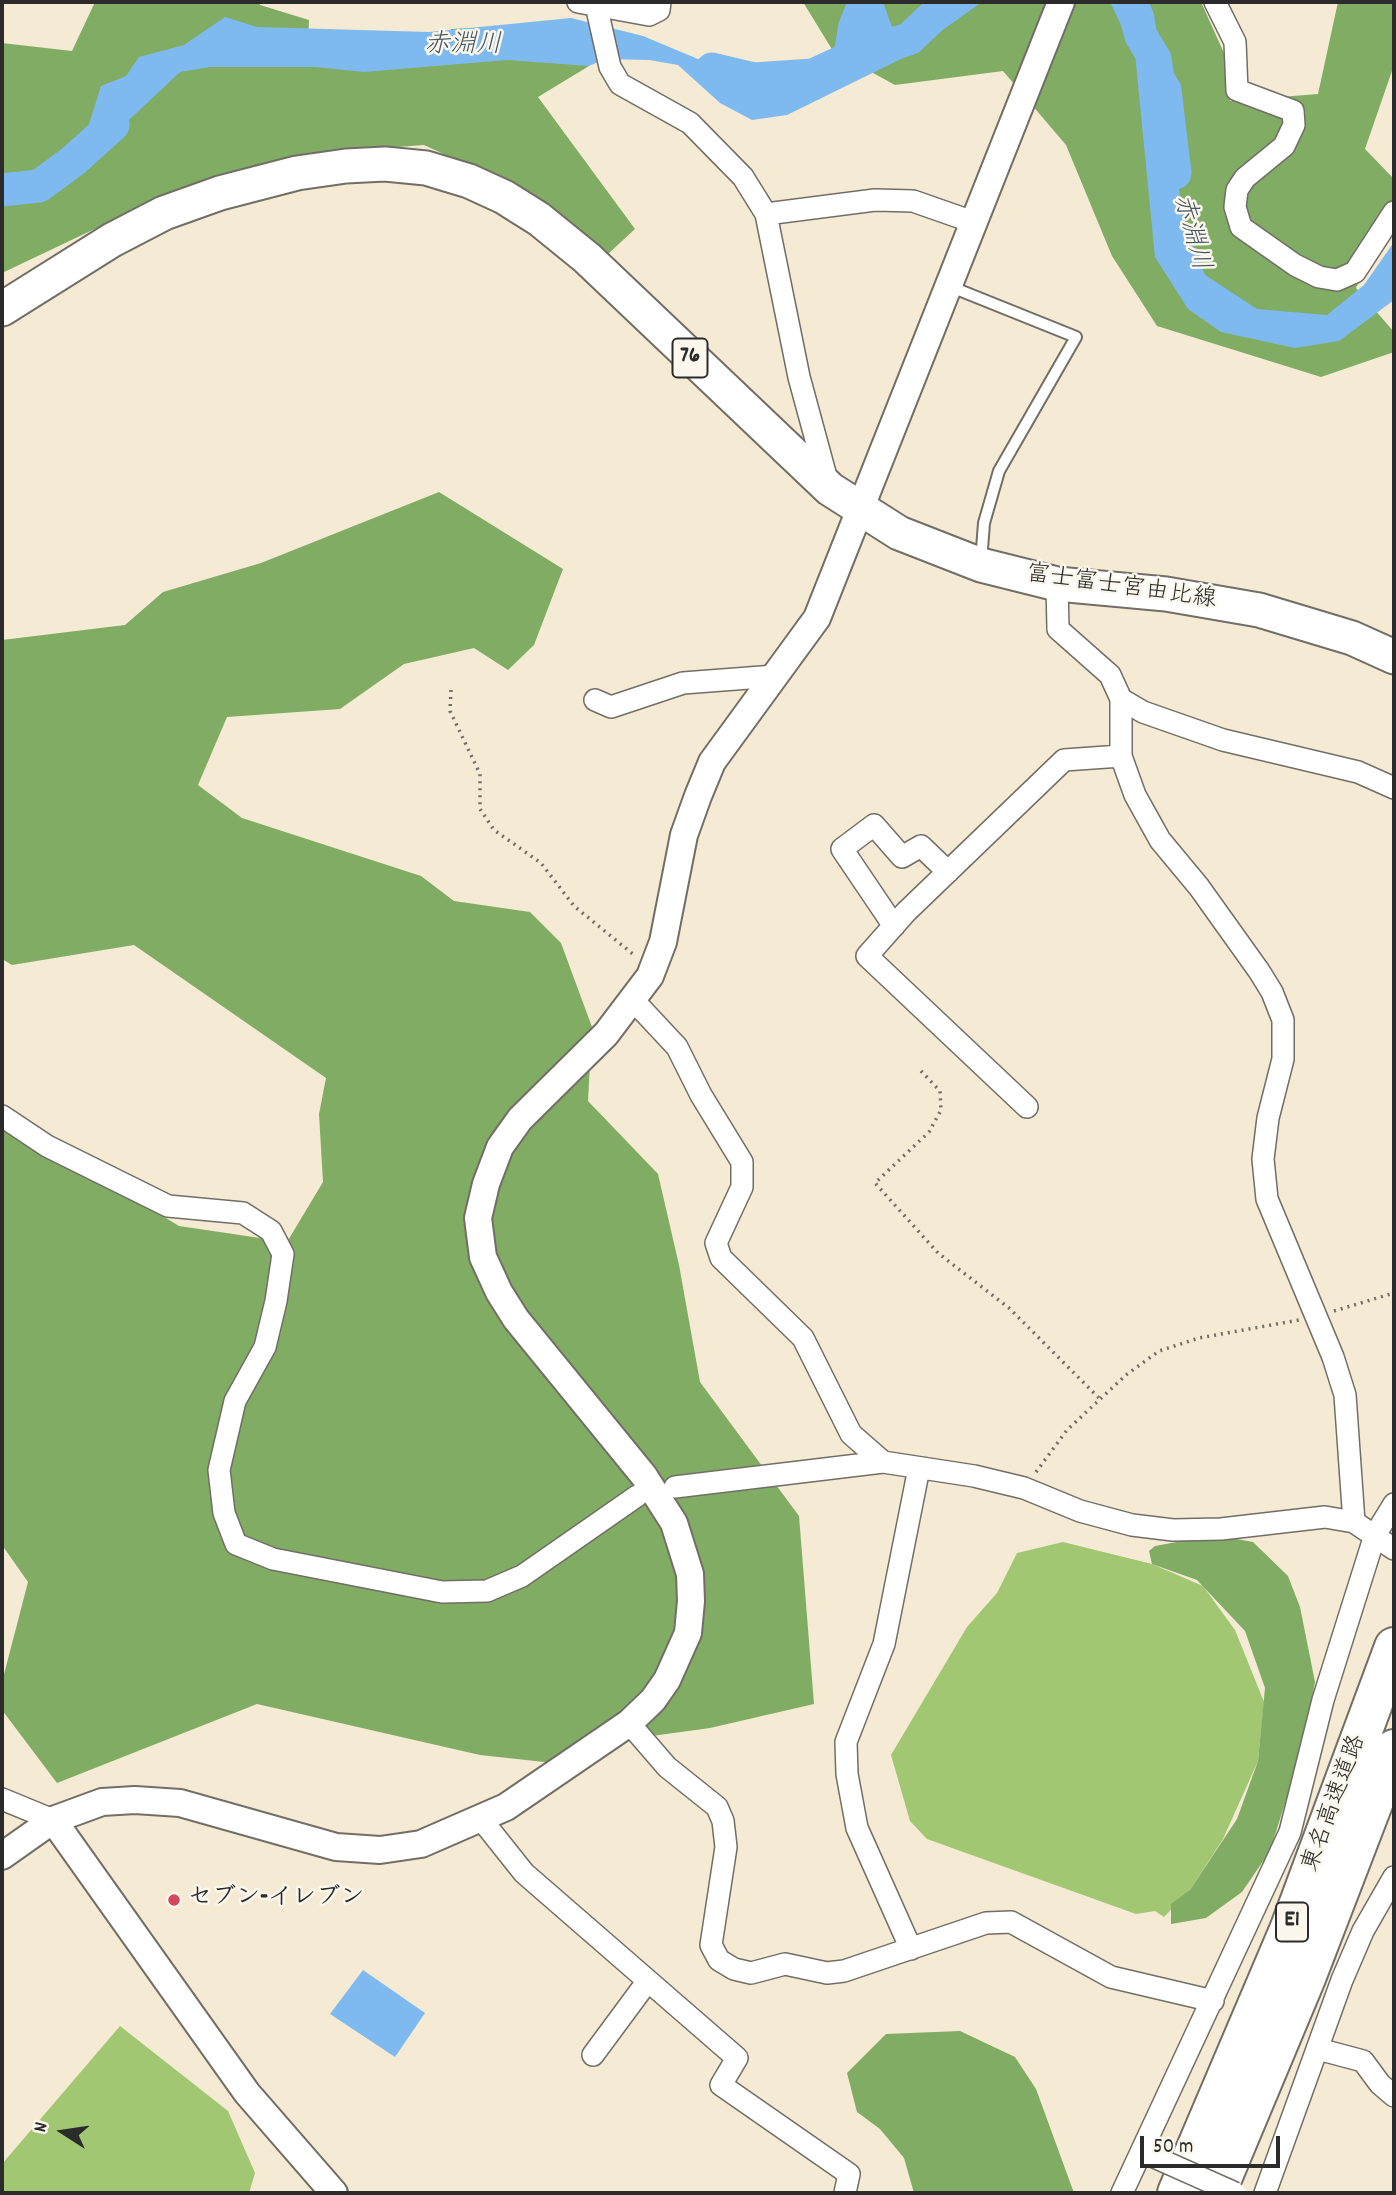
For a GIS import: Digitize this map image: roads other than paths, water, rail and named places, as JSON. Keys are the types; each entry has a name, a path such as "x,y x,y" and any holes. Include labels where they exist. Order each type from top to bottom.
{"highway":[{"name":"東名高速道路","path":"1177,2193 1289,1930 1394,1647"},
{"name":"東名高速道路","path":"1216,2193 1301,1991 1394,1749"}],"main road":[{"name":"富士富士宮由比線","path":"2,309 113,240 164,213 220,194 297,173 346,166 385,164 426,168 469,181 505,197 548,227 587,258 830,489 860,511 899,533 981,565 1057,584 1166,594 1259,610 1352,638 1394,657"}],"street":[{"path":"638,2 659,6"},
{"path":"2,1856 52,1820 103,1802 135,1800 180,1803 336,1847 380,1850 421,1844 506,1807 629,1723 653,1700 677,1660 688,1633 690,1574 674,1523 643,1476 516,1319 499,1292 483,1258 478,1218 486,1184 500,1147 520,1119 606,1034 650,976 663,942 684,835 712,762 817,618 1061,2"},
{"path":"1215,2 1235,42 1237,90 1293,111 1294,125 1284,146 1245,178 1237,190 1235,208 1241,227 1295,265 1319,277 1337,280 1354,272 1394,212"},
{"path":"659,6 649,15 591,8 610,67 620,84 690,123 743,177 766,214 799,377 830,489"},
{"path":"766,214 875,200 913,201 973,222"},
{"path":"1057,584 1058,629 1110,675 1121,699 1121,756 1135,795 1160,841 1199,887 1259,971 1272,992 1283,1020 1283,1059 1268,1118 1263,1159 1267,1199 1317,1317 1345,1395 1354,1522"},
{"path":"595,700 611,707 683,683 775,676"},
{"path":"1121,699 1143,712 1223,740 1358,772 1394,788"},
{"path":"1027,1107 867,956 948,872 1064,760 1121,756"},
{"path":"894,926 842,849 874,825 902,857 921,846 948,872"},
{"path":"634,1000 677,1047 701,1095 742,1162 741,1187 716,1242 721,1258 803,1338 850,1434 883,1462"},
{"path":"2,1116 68,1157 168,1206 243,1213 271,1231 283,1254 276,1301 265,1347 235,1401 219,1470 224,1513 236,1544 274,1559 429,1589 487,1591 522,1576 637,1496"},
{"path":"675,1487 883,1462 1024,1488 1080,1511 1132,1525 1173,1530 1221,1529 1325,1517 1354,1522 1394,1549"},
{"path":"911,1949 857,1828 846,1742 884,1644 919,1468"},
{"path":"1122,2193 1147,2154 1290,1832 1323,1700 1375,1535 1394,1504"},
{"path":"629,1723 667,1767 717,1807 723,1821 726,1847 711,1927 711,1945 719,1960 734,1969 751,1973 785,1964 827,1973 844,1971 986,1923 1011,1922 1111,1976 1213,2001"},
{"path":"2,1799 52,1820 247,2093 334,2193"},
{"path":"481,1819 524,1873 737,2058 721,2085 849,2174 845,2193"},
{"path":"1265,2193 1342,1980 1363,1931 1394,1877"},
{"path":"593,2055 647,1982"},
{"path":"1318,2049 1363,2062 1380,2084 1394,2096"},
{"path":"1147,2154 1236,2193"}],"lane":[{"path":"948,286 1076,337 999,471 984,523 981,565"}],"water":[{"path":"847,2 883,2 896,38 948,2 982,2 903,58 787,115 752,120 720,103 678,65 649,60 605,59 589,66 507,60 364,72 315,67 210,67 180,72 94,153 79,156 101,86 126,76 139,57 184,45 225,17 257,27 429,32 571,18 643,36 698,59 777,86 829,77 839,22"},
{"path":"1110,2 1149,2 1154,14 1184,224 1205,275 1257,309 1327,315 1364,285 1394,242 1394,300 1339,341 1295,348 1221,332 1188,309 1155,257 1135,54"},
{"path":"363,1970 425,2013 395,2057 330,2014"}],"waterway":[{"name":"赤淵川","path":"712,69 754,79 813,75 861,53 909,39 948,2"},
{"name":"赤淵川","path":"1132,2 1141,36 1155,59 1158,79 1165,90 1175,173"},
{"name":"赤淵川","path":"2,190 39,186 73,161 113,125"}],"place":[{"name":"セブン-イレブン","path":"174,1900"}]}
